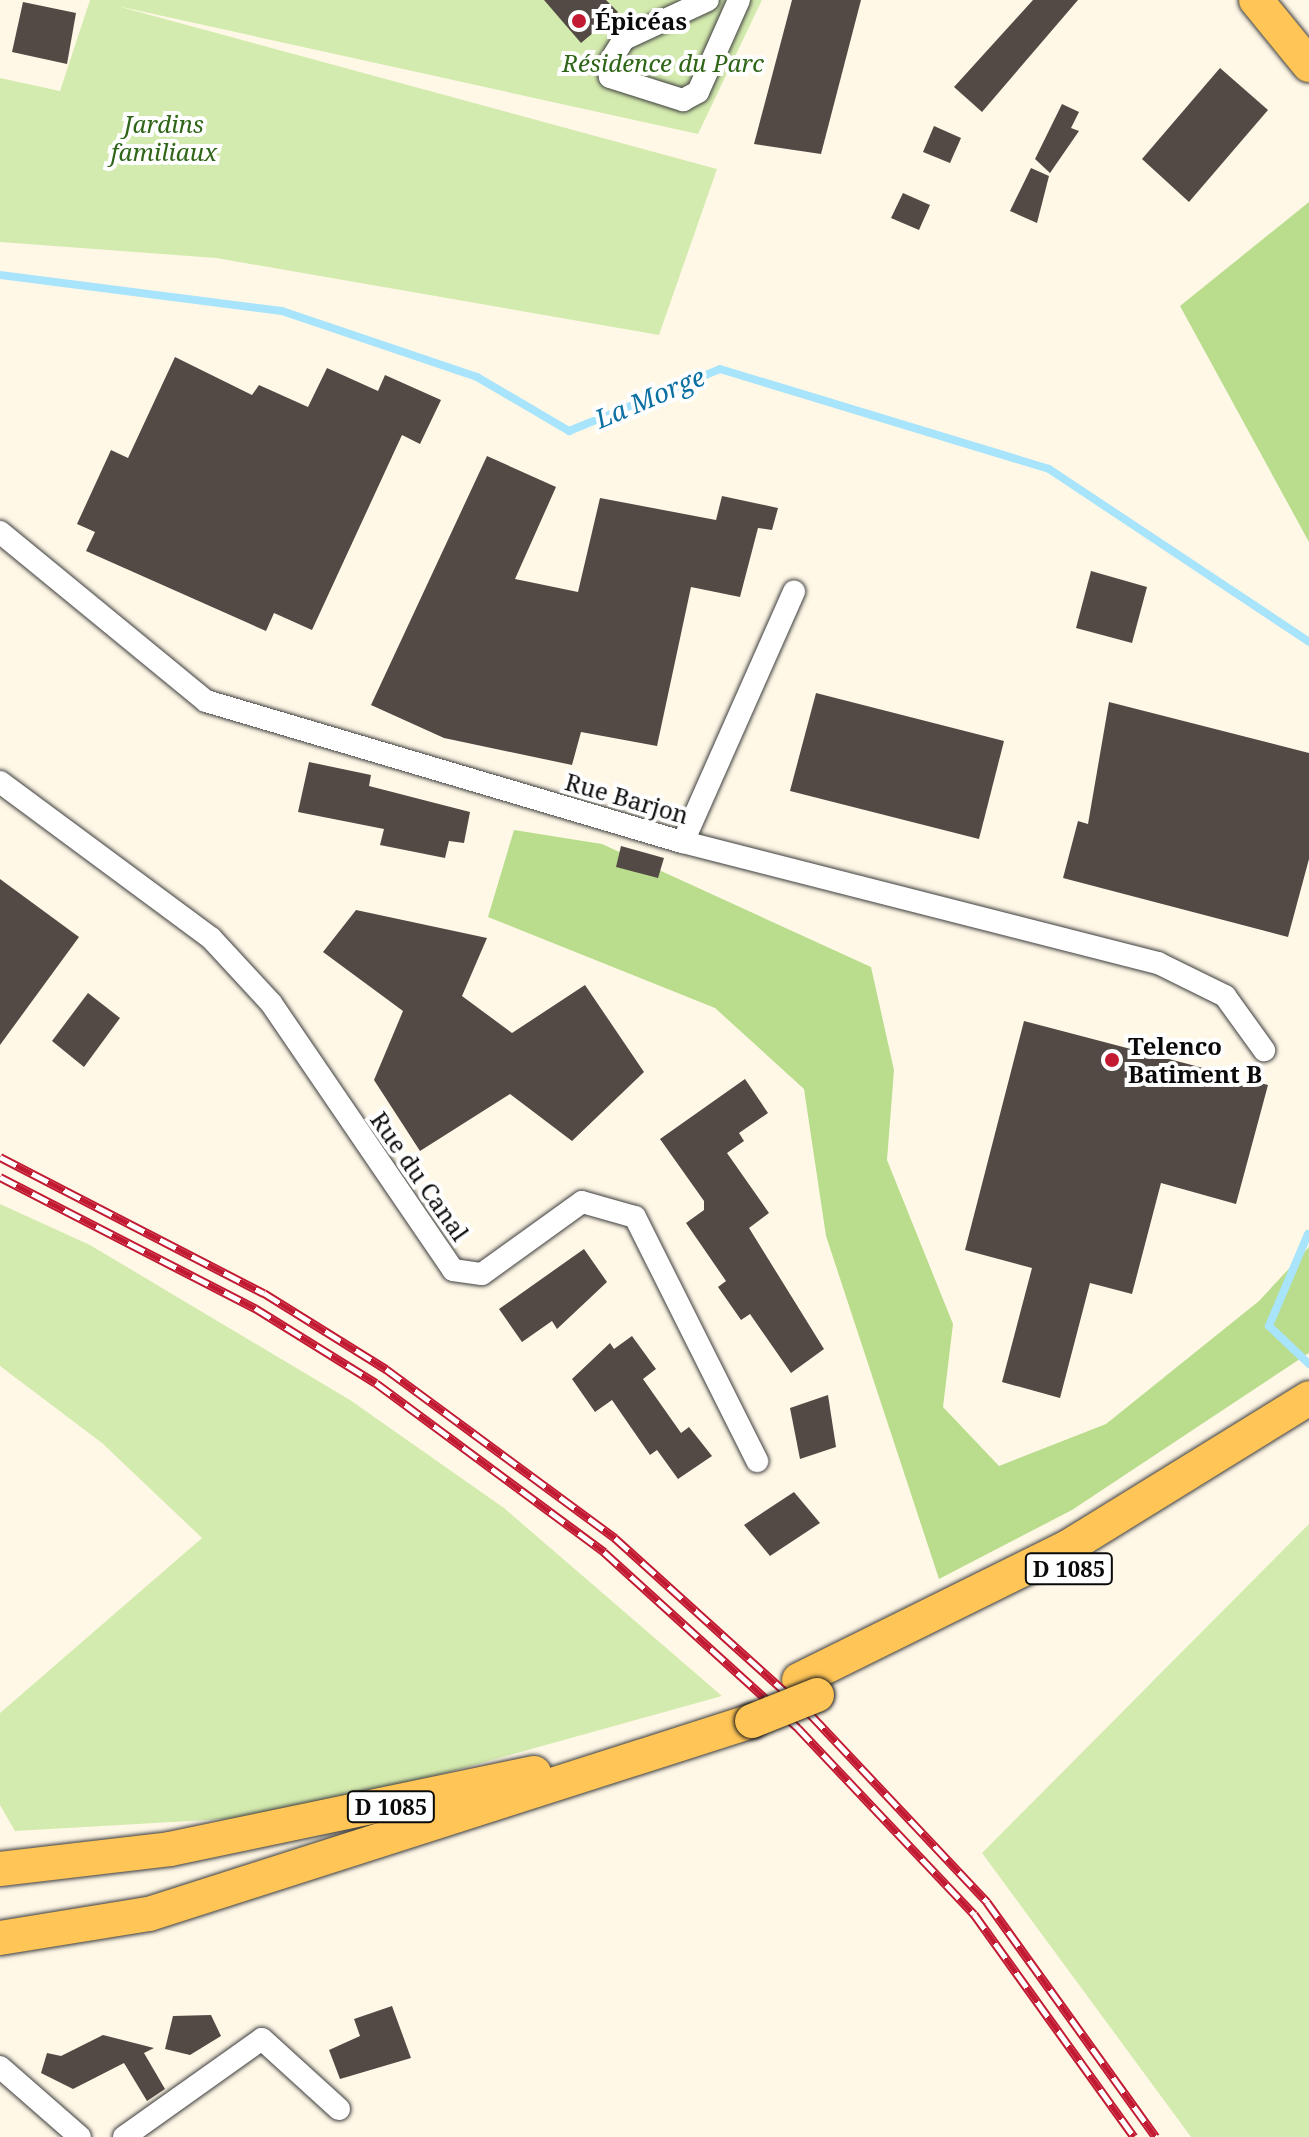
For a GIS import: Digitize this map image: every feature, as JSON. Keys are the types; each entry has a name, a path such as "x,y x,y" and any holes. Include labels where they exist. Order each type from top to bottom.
{"main road":[{"path":"1256,0 1309,65"},
{"path":"1225,1450 1309,1386"},
{"name":"D 1085","path":"808,1688 1043,1561 1309,1398"},
{"name":"D 1085","path":"0,1889 173,1868 552,1789 808,1688 1078,1565 1309,1420"},
{"name":"D 1085","path":"0,1868 37,1867 359,1814 546,1770 744,1714"},
{"path":"0,1938 149,1914 552,1789"}],"street":[{"path":"708,0 624,39 608,65 610,77 683,100 698,92 739,0"},
{"name":"Rue Barjon","path":"0,532 206,701 683,842 1158,963 1225,996 1264,1050"},
{"path":"683,842 794,592"},
{"name":"Rue du Canal","path":"0,782 211,938 271,1003 453,1270 482,1274 582,1202 635,1217 757,1461"},
{"path":"124,2137 262,2039 339,2109"},
{"path":"0,2067 80,2137"}],"green space":[{"name":"Jardins familiaux","path":"90,0 762,0 698,134 117,6 717,169 659,335 216,258 0,242 0,78 60,91"},
{"path":"1309,202 1309,542 1180,306"},
{"path":"514,830 602,844 871,967 894,1070 887,1160 953,1324 943,1407 999,1466 1106,1424 1259,1301 1309,1247 1309,1353 1072,1510 939,1579 826,1236 804,1089 715,1008 488,917"},
{"path":"0,1204 90,1245 350,1400 504,1508 722,1696 294,1815 15,1831 0,1805 0,1713 202,1538 102,1443 0,1366"},
{"path":"1309,1524 1309,2137 1191,2137 982,1853"}],"building":[{"name":"Épicéas","path":"544,0 606,0 618,12 581,43"},
{"path":"792,0 861,0 821,154 754,144"},
{"path":"1033,0 1078,0 982,112 954,87"},
{"path":"23,2 76,13 67,64 12,52"},
{"path":"1220,68 1268,110 1189,202 1142,159"},
{"path":"1062,104 1079,112 1071,128 1079,131 1050,173 1035,159"},
{"path":"934,126 961,138 950,163 923,152"},
{"path":"1031,168 1049,176 1037,223 1010,211"},
{"path":"903,193 930,205 919,230 891,218"},
{"path":"175,357 252,395 259,385 308,407 327,368 378,391 385,375 441,400 420,444 402,435 312,630 274,613 266,631 86,551 95,532 77,524 111,450 128,458"},
{"path":"487,456 556,487 515,579 578,592 600,498 716,520 722,496 778,508 772,530 758,528 740,597 691,587 657,746 581,732 572,765 444,738 371,705"},
{"path":"1091,571 1147,587 1132,643 1076,628"},
{"path":"816,693 1004,741 979,839 790,791"},
{"path":"1109,702 1309,753 1309,859 1288,937 1063,878 1078,821 1088,824"},
{"path":"309,762 371,775 369,786 470,812 464,843 449,841 445,858 380,845 384,829 298,812"},
{"path":"621,846 664,858 658,878 616,867"},
{"path":"0,879 79,937 0,1045"},
{"path":"356,910 487,938 462,996 512,1033 585,985 644,1072 572,1141 510,1094 420,1151 374,1080 403,1011 323,952"},
{"path":"88,993 120,1018 84,1067 52,1041"},
{"path":"1024,1021 1268,1085 1236,1204 1161,1183 1132,1294 1090,1283 1060,1398 1002,1382 1032,1268 965,1250"},
{"path":"745,1079 768,1113 739,1133 744,1141 727,1153 769,1213 749,1228 824,1349 791,1373 750,1314 741,1320 718,1287 726,1281 686,1223 704,1210 704,1201 660,1139"},
{"path":"584,1249 607,1282 557,1329 552,1321 522,1342 499,1309"},
{"path":"632,1336 656,1369 643,1379 681,1433 689,1427 712,1456 678,1479 657,1450 650,1455 612,1400 595,1412 572,1379 610,1343 614,1349"},
{"path":"828,1395 836,1447 800,1459 790,1408"},
{"path":"794,1492 820,1523 770,1556 744,1525"},
{"path":"392,2006 411,2058 340,2079 329,2050 360,2036 354,2019"},
{"path":"211,2015 221,2036 190,2055 165,2049 173,2016"},
{"path":"103,2035 154,2048 144,2053 165,2089 147,2101 124,2063 73,2089 41,2073 47,2053 61,2056"}],"waterway":[{"name":"La Morge","path":"0,275 282,311 477,377 569,431 720,369 1049,469 1309,642"},
{"name":"La Morge","path":"1308,1234 1269,1326 1309,1364"}],"railway":[{"path":"0,1157 264,1293 386,1369 615,1538 811,1715 987,1902 1156,2137"},
{"path":"0,1177 255,1308 376,1383 604,1552 798,1728 974,1914 1134,2137"}],"place":[{"name":"Épicéas","path":"579,21"},
{"name":"Telenco Batiment B","path":"1112,1060"}],"park label":[{"name":"Résidence du Parc","path":"663,63"}]}
